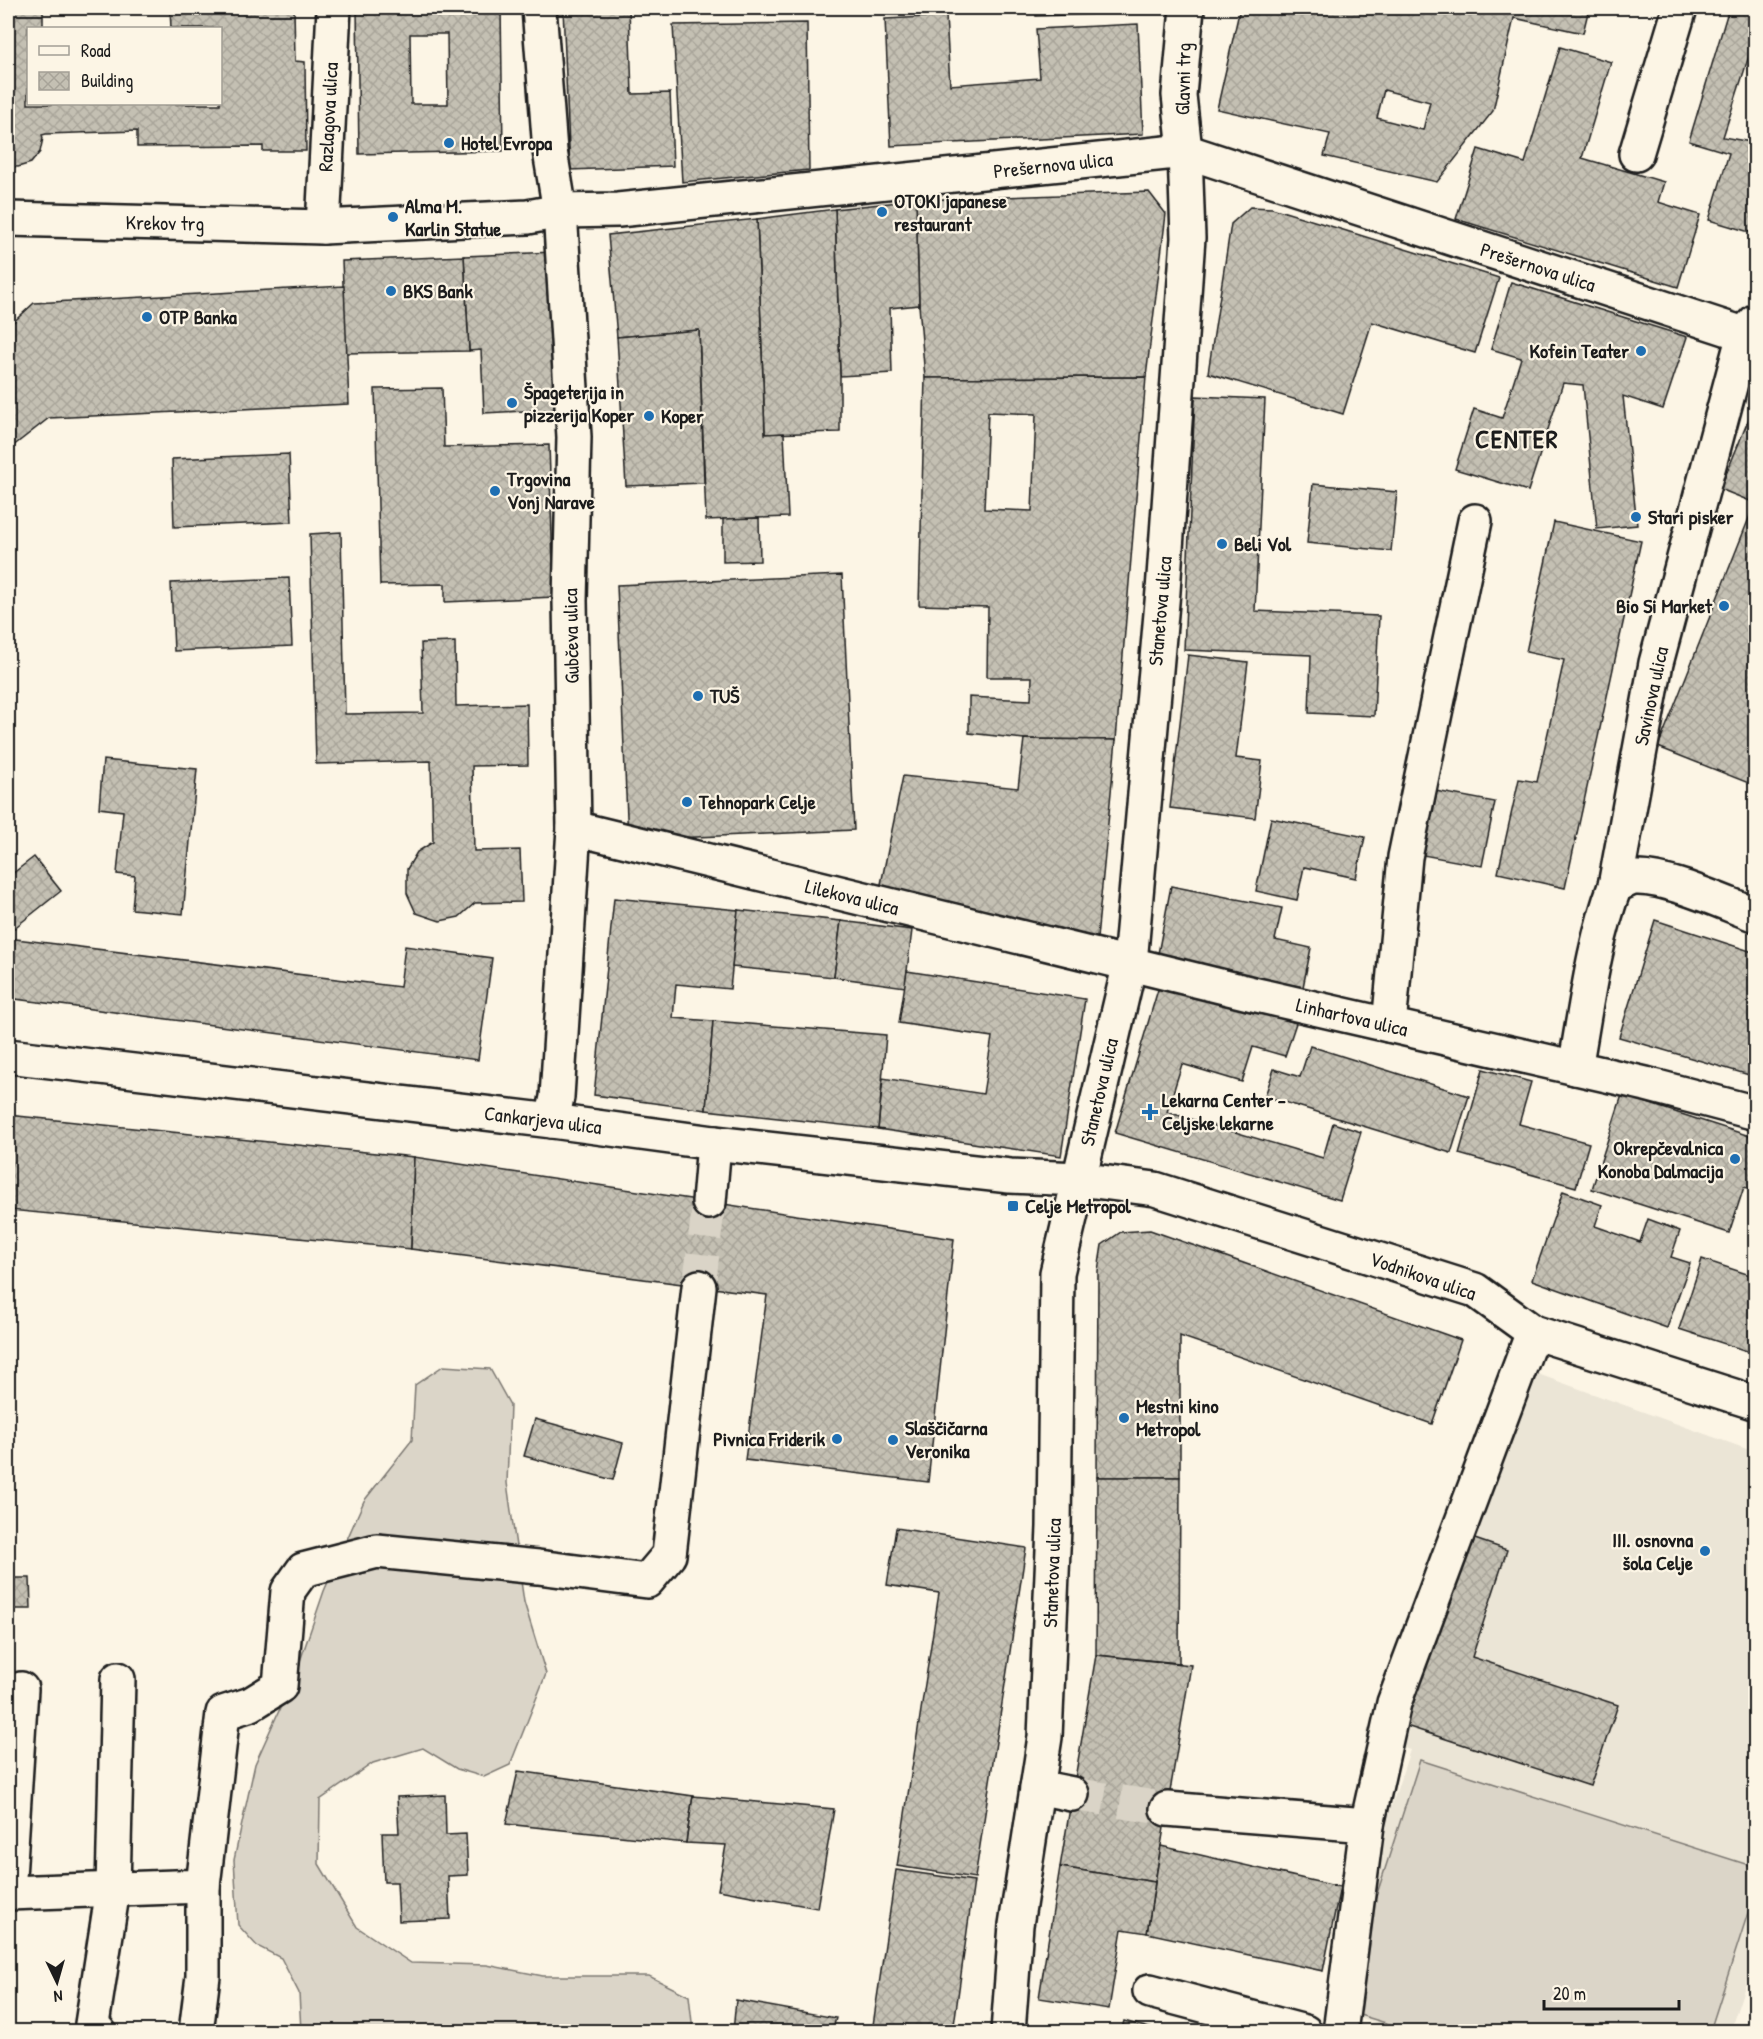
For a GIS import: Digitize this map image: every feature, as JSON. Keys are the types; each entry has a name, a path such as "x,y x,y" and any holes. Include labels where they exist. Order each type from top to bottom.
{"street":[{"name":"Razlagova ulica","path":"323,227 334,8"},
{"name":"Gubčeva ulica","path":"539,8 550,151 560,211 574,437 570,601 574,828 557,1097 552,1121"},
{"name":"Glavni trg","path":"1185,151 1179,95 1187,8"},
{"path":"1636,154 1680,8"},
{"name":"Prešernova ulica","path":"323,227 528,217 560,211 618,210 1185,151 1752,331"},
{"name":"Stanetova ulica","path":"1008,2031 1016,1925 1045,1737 1054,1527 1057,1273 1130,963 1163,591 1188,238 1185,151"},
{"name":"Krekov trg","path":"8,219 323,227"},
{"name":"Savinova ulica","path":"1614,886 1656,663 1752,331"},
{"path":"1389,1025 1405,856 1475,520"},
{"name":"Lilekova ulica","path":"574,828 1130,963"},
{"path":"1575,1068 1606,908 1614,886 1634,878 1654,880 1755,915"},
{"name":"Linhartova ulica","path":"1130,963 1755,1113"},
{"name":"Cankarjeva ulica","path":"8,1056 552,1121 714,1143 1010,1176 1079,1179"},
{"path":"709,1202 714,1143"},
{"name":"Vodnikova ulica","path":"1079,1179 1155,1190 1475,1290 1533,1332 1755,1403"},
{"path":"196,2031 203,1976 203,1886 223,1713 251,1704 280,1686 288,1591 303,1570 377,1551 538,1567 647,1581 669,1555 699,1287"},
{"path":"1340,2031 1367,1825 1394,1703 1533,1332"},
{"path":"99,2031 92,2024 113,1889 118,1679"},
{"path":"21,1689 8,1893 203,1886"},
{"path":"1037,1787 1072,1794"},
{"path":"1167,1809 1367,1825"},
{"path":"1150,1991 1305,2031"}],"shaded area":[{"path":"1513,1365 1755,1452 1756,1953 1730,2031 1401,2031 1325,2008 1410,1750 1366,1734"},
{"path":"443,1366 490,1369 510,1405 507,1483 524,1602 546,1674 510,1765 484,1777 457,1769 423,1748 373,1763 320,1800 319,1864 357,1927 411,1963 487,1965 543,1976 649,1976 689,1996 693,2031 301,2031 299,1993 281,1958 257,1946 238,1925 234,1860 255,1764 296,1673 324,1591 364,1501 412,1440 415,1385"},
{"path":"1420,1760 1755,1867 1755,1891 1710,2031 1412,2031 1340,2009"}],"building":[{"path":"8,8 43,8 43,27 27,27 27,105 222,105 222,27 171,27 170,8 294,8 295,61 305,62 306,151 263,151 263,146 137,147 137,131 46,134 42,135 40,152 31,163 18,167 8,166"},
{"path":"357,8 501,8 503,151 359,154","holes":["410,34 447,34 448,104 411,104"]},
{"path":"563,8 629,8 632,94 670,93 673,166 570,170"},
{"path":"1035,8 1133,8 1133,13 1036,16"},
{"path":"1240,8 1431,8 1451,13 1453,8 1589,8 1583,33 1514,18 1493,111 1437,182 1324,156 1330,134 1217,109","holes":["1384,90 1430,102 1423,130 1377,118"]},
{"path":"1729,8 1756,8 1756,34 1723,137 1756,143 1756,234 1709,220 1729,153 1689,141"},
{"path":"946,16 950,85 1040,78 1036,29 1138,24 1143,134 891,146 885,19"},
{"path":"807,23 809,170 682,182 673,25"},
{"path":"1560,47 1611,62 1582,158 1664,182 1658,202 1700,215 1678,287 1456,219 1478,149 1525,163"},
{"path":"1149,192 1166,214 1146,377 925,378 919,305 916,200"},
{"path":"916,200 919,305 890,308 892,373 840,376 835,209"},
{"path":"1250,207 1272,208 1499,278 1475,353 1372,322 1343,414 1208,373 1231,224"},
{"path":"835,209 840,432 765,434 757,219"},
{"path":"757,219 765,434 784,433 788,517 706,520 699,330 617,337 608,235"},
{"path":"554,252 562,409 484,413 481,350 469,351 464,256"},
{"path":"464,256 469,351 346,353 342,261"},
{"path":"1511,282 1687,337 1663,409 1623,396 1637,525 1597,529 1583,385 1563,383 1528,491 1455,469 1474,409 1502,418 1521,358 1491,349"},
{"path":"344,286 349,404 49,418 8,450 8,327 34,303"},
{"path":"699,330 704,483 626,486 617,337"},
{"path":"1146,377 1116,740 1024,739 969,733 969,697 1031,700 1032,677 987,677 988,607 919,605 925,378","holes":["988,412 1036,414 1032,511 984,509"]},
{"path":"442,388 444,447 549,445 554,597 445,602 445,584 380,585 375,389"},
{"path":"1195,396 1265,399 1255,611 1379,616 1374,716 1309,713 1311,655 1184,650"},
{"path":"1750,416 1756,418 1756,786 1658,747 1755,503 1720,489"},
{"path":"289,454 292,522 174,527 172,459"},
{"path":"1313,484 1397,492 1391,551 1307,543"},
{"path":"759,518 760,561 723,562 723,519"},
{"path":"1554,522 1641,541 1565,888 1498,873 1519,779 1537,782 1564,660 1526,652"},
{"path":"341,532 345,714 423,713 421,643 455,642 456,706 527,704 528,765 472,766 474,851 520,850 522,902 475,903 459,917 440,921 416,913 407,893 407,869 417,852 433,842 431,761 316,764 310,534"},
{"path":"842,575 854,830 628,840 617,585"},
{"path":"289,578 292,646 174,651 171,583"},
{"path":"1188,655 1248,662 1236,758 1262,761 1255,818 1170,808"},
{"path":"1024,739 1116,740 1097,938 879,894 903,776 1018,788"},
{"path":"103,760 197,769 183,914 132,909 135,876 117,874 123,811 99,808"},
{"path":"1425,789 1495,802 1482,866 1412,853"},
{"path":"1271,818 1365,837 1356,878 1304,867 1297,900 1256,891"},
{"path":"34,857 61,891 8,933 8,877"},
{"path":"1171,886 1282,908 1275,940 1311,948 1303,987 1157,959"},
{"path":"614,898 738,910 730,989 676,984 673,1018 713,1021 706,1110 594,1095"},
{"path":"738,910 841,921 834,977 732,967"},
{"path":"1655,920 1756,953 1756,1077 1619,1037"},
{"path":"841,921 912,930 905,987 834,977"},
{"path":"8,938 400,987 405,946 492,958 478,1060 8,998"},
{"path":"907,971 1085,999 1061,1156 878,1129 883,1078 983,1094 992,1037 899,1023"},
{"path":"1160,983 1296,1023 1285,1056 1253,1047 1242,1082 1182,1064 1167,1112 1323,1158 1333,1123 1361,1132 1340,1200 1115,1133"},
{"path":"713,1021 886,1035 878,1129 706,1110"},
{"path":"1310,1046 1469,1096 1451,1153 1265,1096 1274,1069 1300,1077"},
{"path":"1483,1069 1531,1082 1519,1124 1589,1143 1576,1187 1459,1154"},
{"path":"1622,1095 1756,1138 1756,1191 1744,1187 1729,1233 1592,1189"},
{"path":"8,1115 414,1157 411,1249 10,1210 8,1333"},
{"path":"414,1157 954,1239 928,1482 745,1460 767,1295 411,1249"},
{"path":"1563,1191 1602,1205 1595,1226 1640,1242 1648,1219 1680,1231 1671,1257 1690,1263 1667,1328 1532,1280"},
{"path":"1150,1230 1461,1340 1432,1424 1180,1336 1180,1477 1097,1477 1098,1271 1102,1245 1121,1232"},
{"path":"1702,1259 1756,1277 1756,1354 1679,1329"},
{"path":"535,1419 623,1443 613,1480 524,1456"},
{"path":"1097,1477 1180,1477 1179,1663 1096,1655"},
{"path":"896,1528 1026,1548 975,1878 897,1866 939,1593 887,1585"},
{"path":"1463,1535 1507,1550 1472,1657 1618,1705 1590,1786 1400,1724"},
{"path":"8,1578 30,1578 31,1609 8,1609"},
{"path":"1096,1655 1191,1665 1155,1882 1060,1867"},
{"path":"518,1771 693,1796 686,1843 506,1824"},
{"path":"445,1795 446,1835 466,1834 468,1875 448,1876 450,1919 399,1921 397,1882 384,1882 382,1833 399,1833 397,1797"},
{"path":"693,1796 834,1809 817,1908 718,1890 726,1845 686,1843"},
{"path":"1161,1846 1340,1887 1323,1971 1147,1933"},
{"path":"1060,1867 1155,1882 1147,1933 1122,1929 1109,2009 1039,1998"},
{"path":"896,1870 974,1881 953,2032 872,2032"},
{"path":"736,2000 836,2018 832,2032 733,2032"},
{"path":"1124,2021 1164,2032 1121,2032"}],"tunnel":[{"path":"699,1287 709,1202"},
{"path":"1072,1794 1167,1809"}],"place":[{"name":"Hotel Evropa","path":"449,143"},
{"name":"OTOKI japanese restaurant","path":"882,212"},
{"name":"Alma M. Karlin Statue","path":"393,217"},
{"name":"BKS Bank","path":"391,291"},
{"name":"OTP Banka","path":"147,317"},
{"name":"Kofein Teater","path":"1641,351"},
{"name":"Špageterija in pizzerija Koper","path":"512,403"},
{"name":"Koper","path":"649,416"},
{"name":"Trgovina Vonj Narave","path":"495,491"},
{"name":"Stari pisker","path":"1636,517"},
{"name":"Beli Vol","path":"1222,544"},
{"name":"Bio Si Market","path":"1724,606"},
{"name":"TUŠ","path":"698,696"},
{"name":"Tehnopark Celje","path":"687,802"},
{"name":"Lekarna Center - Celjske lekarne","path":"1150,1112"},
{"name":"Okrepčevalnica Konoba Dalmacija","path":"1735,1159"},
{"name":"Celje Metropol","path":"1013,1206"},
{"name":"Mestni kino Metropol","path":"1124,1418"},
{"name":"Pivnica Friderik","path":"837,1439"},
{"name":"Slaščičarna Veronika","path":"893,1440"},
{"name":"III. osnovna šola Celje","path":"1705,1551"}],"district":[{"name":"CENTER","path":"1517,439"}]}
